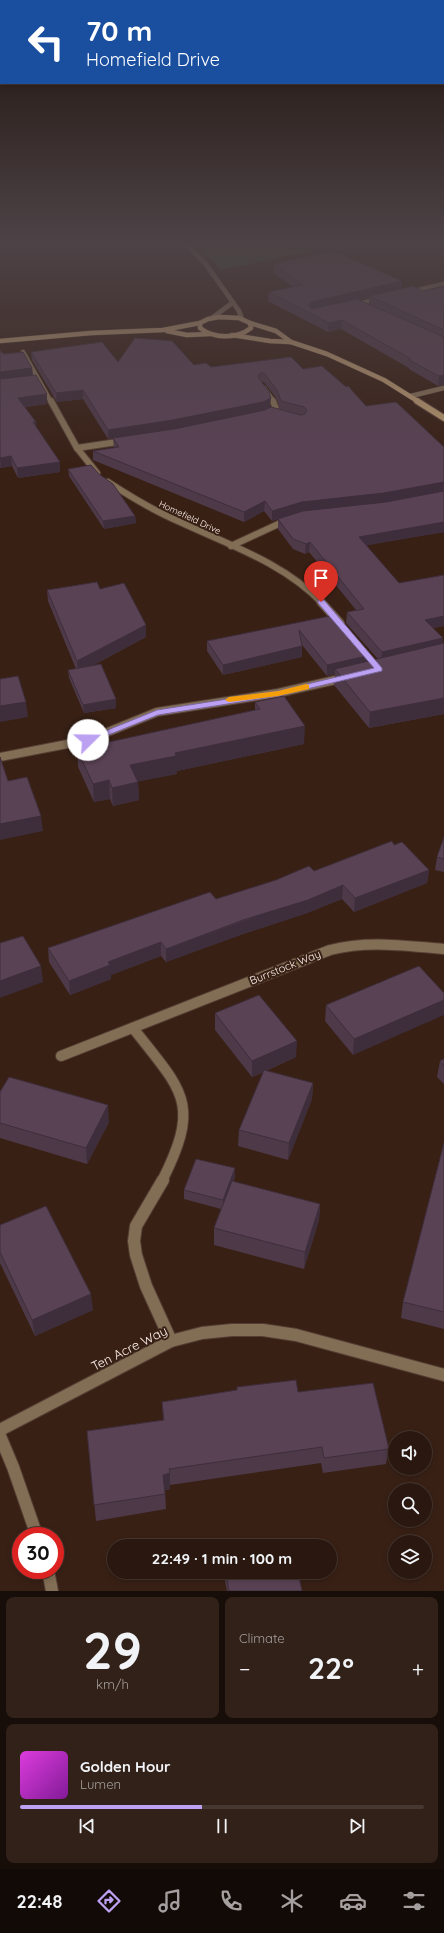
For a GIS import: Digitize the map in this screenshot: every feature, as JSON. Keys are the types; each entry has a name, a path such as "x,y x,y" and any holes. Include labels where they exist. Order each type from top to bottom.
{"street":[{"path":"0,341 91,333 162,330 200,323 212,318 223,317"},
{"path":"229,317 242,319 276,331 291,342 359,367 411,396 444,418"},
{"path":"200,323 201,330 212,334"},
{"path":"232,335 249,330 251,328 250,323"},
{"path":"162,330 188,335 232,335 270,341 291,342"},
{"name":"Homefield Drive","path":"23,352 77,448 102,478 127,496 278,569 300,583 321,602 345,630"},
{"path":"31,381 39,380"},
{"path":"259,416 272,412 276,409 276,405 262,385"},
{"path":"411,396 444,388"},
{"path":"272,412 280,414"},
{"path":"77,448 128,441"},
{"path":"231,546 260,532 295,518"},
{"path":"0,757 88,740 157,712 278,693 351,676"},
{"name":"Burrstock Way","path":"61,1056 330,950 347,945 380,942 444,949"},
{"path":"133,1028 176,1086 183,1102 184,1120 181,1137 154,1199 137,1224 134,1237 137,1257 146,1284 171,1341"},
{"name":"Ten Acre Way","path":"0,1430 171,1341 202,1333 232,1330 262,1330 296,1335 444,1375"},
{"path":"0,1436 34,1527"},
{"path":"50,1579 52,1591"}],"building":[{"path":"318,317 399,317 444,337 444,375 439,376 409,360 411,359 342,320 329,323"},
{"path":"416,317 444,317 444,330"},
{"path":"135,338 172,341 194,365 206,363 211,367 291,357 303,369 322,366 346,387 348,386 366,406 396,402 444,447 444,482 384,493 302,502 272,511 265,501 244,512 93,451 119,447 113,438 174,429 265,410 271,407 301,415 305,414 307,410 304,407 281,401 277,390 264,373 260,373 258,377 269,392 271,398 263,402 173,420 108,430 83,390 56,393 31,352 102,342 118,362"},
{"path":"0,350 5,354 23,352 32,368 0,372"},
{"path":"36,375 47,394 18,398 36,422 33,422 60,462 17,468 11,456 0,458 0,379"},
{"path":"91,465 99,474 113,484 135,516 103,521 68,469"},
{"path":"444,491 444,522 359,537 399,583 444,575 444,616 425,620 443,638 382,652 347,612 364,609 310,542 306,544 293,539 278,519 303,511 386,502"},
{"path":"97,582 100,589 124,583 146,625 77,661 47,590"},
{"path":"335,615 371,655 327,665 299,630 302,646 223,665 207,641"},
{"path":"444,643 444,698 370,712 335,669"},
{"path":"101,664 116,699 83,705 68,670"},
{"path":"18,676 26,702 0,706 0,679"},
{"path":"284,696 305,726 175,753 176,756 130,765 138,782 112,788 109,780 93,784 77,749 260,709 255,702"},
{"path":"0,757 8,781 27,777 41,816 0,824"},
{"path":"444,837 444,859 437,857"},
{"path":"392,841 394,845 402,842 429,870 355,898 343,885 308,900 243,920 166,949 161,942 108,962 110,965 69,981 48,948 210,892 216,899 276,880 309,866 314,871"},
{"path":"23,936 41,966 0,981 0,943"},
{"path":"419,966 444,993 444,1000 354,1039 326,1005"},
{"path":"259,995 297,1041 252,1061 215,1013"},
{"path":"444,1059 444,1066 440,1061"},
{"path":"264,1070 313,1083 289,1143 239,1130"},
{"path":"9,1077 108,1105 86,1148 0,1123 0,1092"},
{"path":"444,1143 444,1312 403,1302"},
{"path":"196,1159 235,1168 223,1200 184,1190"},
{"path":"232,1181 320,1204 305,1252 214,1228"},
{"path":"46,1206 91,1294 32,1320 0,1252 0,1225"},
{"path":"296,1380 298,1392 373,1383 388,1449 324,1458 322,1447 169,1469 170,1473 163,1475 165,1494 94,1505 87,1431 164,1420 162,1402 237,1390 237,1387"},
{"path":"227,1579 299,1579 302,1591 229,1591"}],"slow traffic":[{"path":"229,700 278,693 306,687"}],"route":[{"path":"88,740 157,712 212,702 278,693 380,669 321,602"}]}
